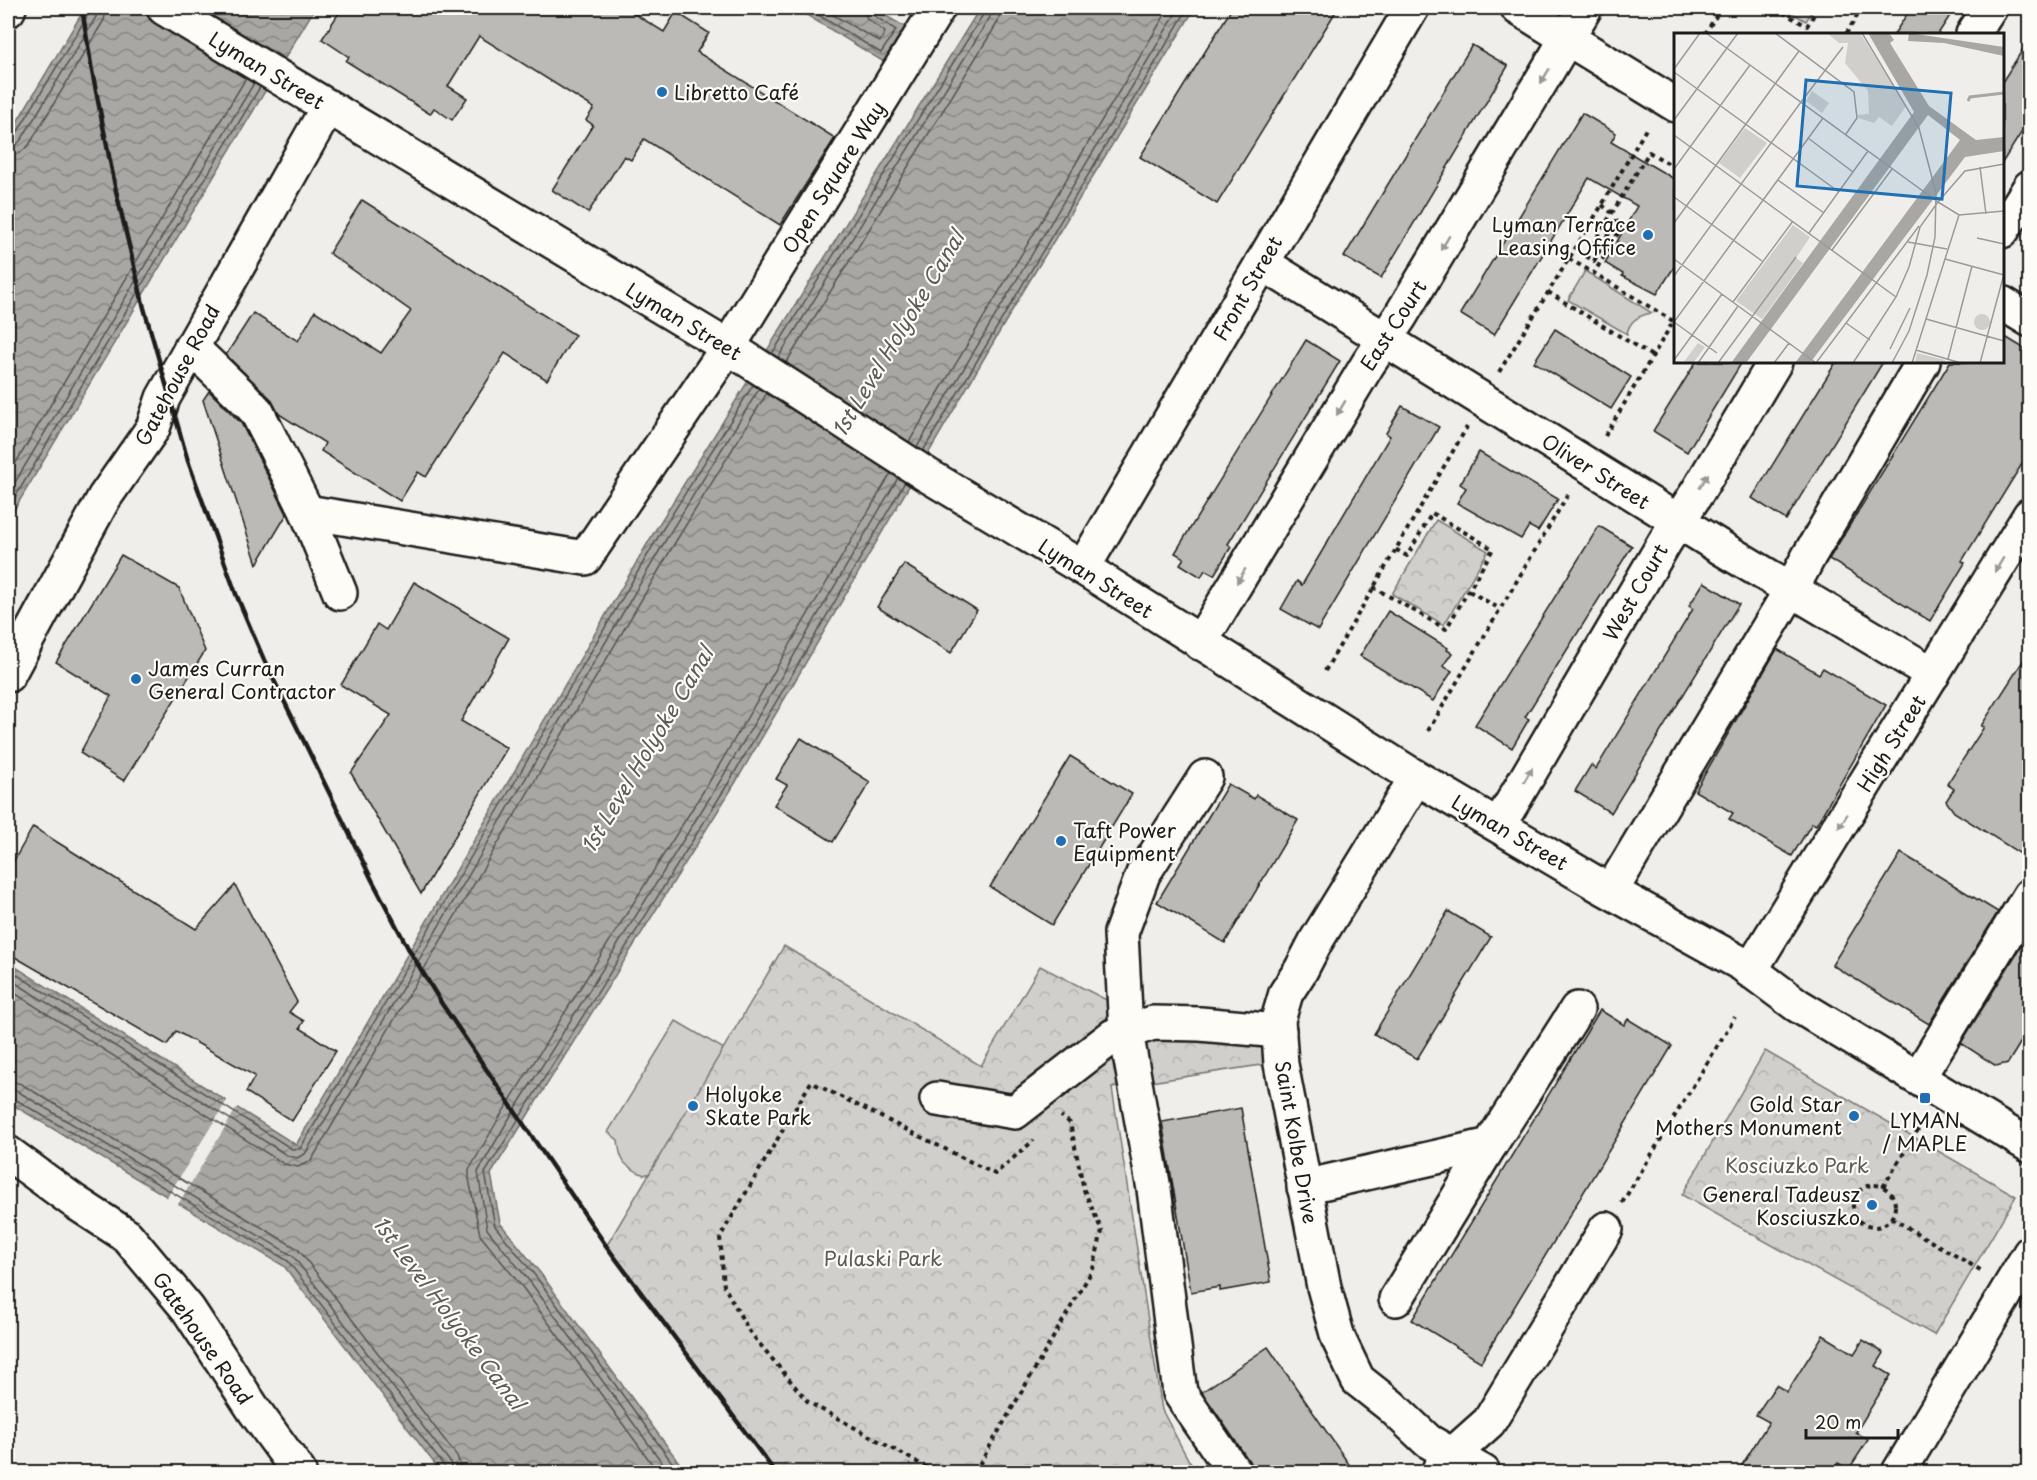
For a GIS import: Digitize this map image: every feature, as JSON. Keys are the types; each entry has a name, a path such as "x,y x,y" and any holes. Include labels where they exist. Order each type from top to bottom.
{"street":[{"name":"Lyman Street","path":"164,8 739,354 927,475 1083,568 1416,778 1750,971 1797,1005 2030,1146"},
{"name":"Open Square Way","path":"307,512 585,558 739,354 938,8"},
{"name":"Front Street","path":"1083,568 1412,8"},
{"path":"1518,8 1674,104"},
{"name":"East Court","path":"1200,643 1585,8"},
{"path":"1974,33 1990,8"},
{"name":"Gatehouse Road","path":"8,675 104,498 153,428 164,398 191,347 328,107"},
{"path":"2004,228 2030,187"},
{"name":"Oliver Street","path":"1262,263 1678,521 1933,674"},
{"path":"2004,304 2030,320"},
{"path":"191,347 257,412 307,512 340,593"},
{"name":"West Court","path":"1499,825 1678,521 1774,363"},
{"path":"1611,891 1791,590 1922,363"},
{"name":"High Street","path":"1750,971 2030,514"},
{"path":"1205,777 1143,874 1121,933 1126,1032 1154,1188 1180,1393 1234,1473"},
{"name":"Saint Kolbe Drive","path":"1416,778 1286,993 1278,1020 1281,1064 1327,1297 1338,1338 1358,1380 1391,1406 1428,1442 1444,1464 1483,1473"},
{"path":"1918,1078 2030,895"},
{"path":"1396,1299 1577,1009"},
{"path":"937,1098 1015,1112 1052,1103 1113,1036 1153,1023 1200,1024 1279,1031"},
{"path":"1305,1187 1490,1145"},
{"name":"Gatehouse Road","path":"8,1153 75,1202 127,1236 188,1309 254,1410 299,1473"},
{"path":"1444,1464 1489,1422 1606,1229"},
{"path":"1899,1473 2030,1253"}],"path":[{"path":"1706,33 1722,8"},
{"path":"1775,8 1807,26 1818,8"},
{"path":"1847,33 1862,8"},
{"path":"1498,373 1646,129"},
{"path":"1594,273 1623,225 1616,221 1594,261 1586,256 1649,152 1674,167"},
{"path":"1602,205 1612,213"},
{"path":"1569,259 1674,319 1605,436"},
{"path":"1548,292 1652,356"},
{"path":"1325,670 1469,424"},
{"path":"1428,731 1573,485"},
{"path":"1373,587 1446,629 1493,549 1432,513 1407,556 1395,549"},
{"path":"1468,591 1500,609"},
{"path":"1606,1229 1736,1017"},
{"path":"935,1473 808,1402 749,1331 724,1286 720,1237 811,1082 995,1174 1036,1137"},
{"path":"1052,1103 1052,1123"},
{"path":"975,1473 1093,1269 1102,1231 1084,1190 1070,1123 1052,1103"},
{"path":"1883,1187 1919,1128"},
{"path":"1870,1185 1883,1187 1893,1197 1891,1218 1886,1223 1873,1227 1860,1222 1853,1210 1858,1192 1870,1185"},
{"path":"1891,1218 1982,1271"}],"green space":[{"path":"1783,8 1814,8 1806,21"},
{"path":"1585,271 1652,313 1635,319 1627,334 1568,300"},
{"path":"1436,520 1488,551 1444,625 1392,594"},
{"name":"Pulaski Park","path":"784,946 981,1066 1040,966 1126,1010 1263,1015 1267,1064 1112,1088 1162,1410 1197,1472 775,1472 607,1245"},
{"name":"Holyoke Skate Park","path":"676,1021 777,1080 660,1170 644,1175 624,1162 618,1140 608,1132"},
{"name":"Kosciuzko Park","path":"1765,1051 2016,1196 1934,1335 1682,1195"}],"water":[{"path":"85,8 315,8 8,520 8,137"},
{"path":"795,8 873,8 905,27 884,62"},
{"name":"1st Level Holyoke Canal","path":"980,8 1195,8 1024,290 734,785 491,1174 500,1223 541,1274 686,1472 441,1472 284,1266 8,1102 8,962 296,1145 656,529"}],"pier":[{"path":"228,1099 238,1106 177,1206 166,1199"}],"building":[{"path":"342,8 625,8 664,32 676,12 709,33 697,52 835,138 780,225 644,139 631,160 624,156 588,213 552,190 593,125 586,120 594,108 479,36 448,86 467,98 452,120 434,108 430,114 346,61 349,57 322,39"},
{"path":"1232,8 1338,8 1217,204 1140,157"},
{"path":"1911,8 1955,8 1939,33 1895,33"},
{"path":"2030,38 2030,119 2004,160 2004,79"},
{"path":"1472,45 1508,66 1381,278 1344,257"},
{"path":"1582,113 1616,133 1611,142 1674,179 1674,267 1657,294 1622,276 1623,274 1605,263 1637,206 1589,178 1494,335 1460,314"},
{"path":"362,200 575,335 547,380 505,353 426,477 418,472 400,501 321,451 325,443 279,414 271,399 226,355 253,313 298,341 315,311 381,353 411,311 329,253"},
{"path":"1555,329 1631,377 1611,409 1534,362"},
{"path":"2004,336 2030,352 2030,451 1962,561 1965,563 1930,621 1829,559 1949,363 2004,363"},
{"path":"1306,340 1340,361 1228,544 1231,547 1214,575 1205,570 1201,577 1180,564 1184,558 1175,553"},
{"path":"1695,363 1741,363 1687,452 1653,431"},
{"path":"1835,363 1882,363 1786,520 1752,498"},
{"path":"209,391 241,423 287,514 257,564 203,400"},
{"path":"1402,406 1439,427 1318,630 1281,609 1297,581 1302,585 1390,436 1386,433"},
{"path":"1479,452 1558,499 1538,531 1529,526 1521,539 1457,503 1466,488 1460,484"},
{"path":"1599,526 1632,546 1525,717 1529,719 1512,748 1475,725"},
{"name":"James Curran General Contractor","path":"121,555 179,588 205,651 124,781 80,753 111,696 56,662"},
{"path":"904,564 977,610 951,653 877,607"},
{"path":"414,582 509,638 461,721 507,748 421,894 351,773 391,715 341,685 377,624 386,630"},
{"path":"1704,582 1739,604 1611,813 1575,791 1591,765 1596,769 1693,609 1689,606"},
{"path":"1388,611 1448,648 1447,650 1452,653 1443,666 1452,671 1433,701 1360,656"},
{"path":"1777,649 1819,674 1823,668 1886,705 1816,825 1812,823 1792,856 1729,819 1733,813 1695,791"},
{"path":"2030,650 2030,860 1954,812 1946,801 1954,789 1947,784"},
{"path":"801,738 870,782 833,842 774,805 787,785 776,779"},
{"name":"Taft Power Equipment","path":"1070,756 1132,794 1052,925 990,887"},
{"path":"1228,784 1254,799 1256,795 1298,820 1225,943 1157,902"},
{"path":"33,827 196,929 235,885 297,1002 289,1012 304,1021 300,1028 336,1051 292,1121 246,1092 255,1076 176,1031 167,1045 8,953 8,871"},
{"path":"1901,853 1998,912 1929,1024 1832,965"},
{"path":"1448,911 1491,937 1417,1059 1374,1034"},
{"path":"2030,932 2030,1027 2008,1063 1996,1066 1961,1043"},
{"path":"1600,1010 1624,1025 1628,1019 1672,1046 1481,1362 1412,1320"},
{"path":"1241,1108 1271,1282 1220,1291 1220,1287 1191,1292 1162,1122"},
{"path":"1823,1335 1854,1354 1863,1340 1884,1353 1876,1366 1891,1375 1856,1432 1868,1440 1849,1469 1838,1463 1832,1473 1737,1473 1769,1422 1756,1415 1776,1385 1787,1392"},
{"path":"1268,1347 1355,1473 1255,1473 1202,1392"}],"railway":[{"path":"82,8 116,191 144,308 188,461 236,594 264,660 372,880 408,948 442,1004 607,1247 775,1472"}],"place":[{"name":"Libretto Café","path":"662,92"},
{"name":"Lyman Terrace Leasing Office","path":"1648,235"},
{"name":"James Curran General Contractor","path":"136,679"},
{"name":"Taft Power Equipment","path":"1061,841"},
{"name":"LYMAN / MAPLE","path":"1925,1098"},
{"name":"Holyoke Skate Park","path":"693,1106"},
{"name":"Gold Star Mothers Monument","path":"1854,1116"},
{"name":"General Tadeusz Kosciuszko","path":"1872,1205"}]}
